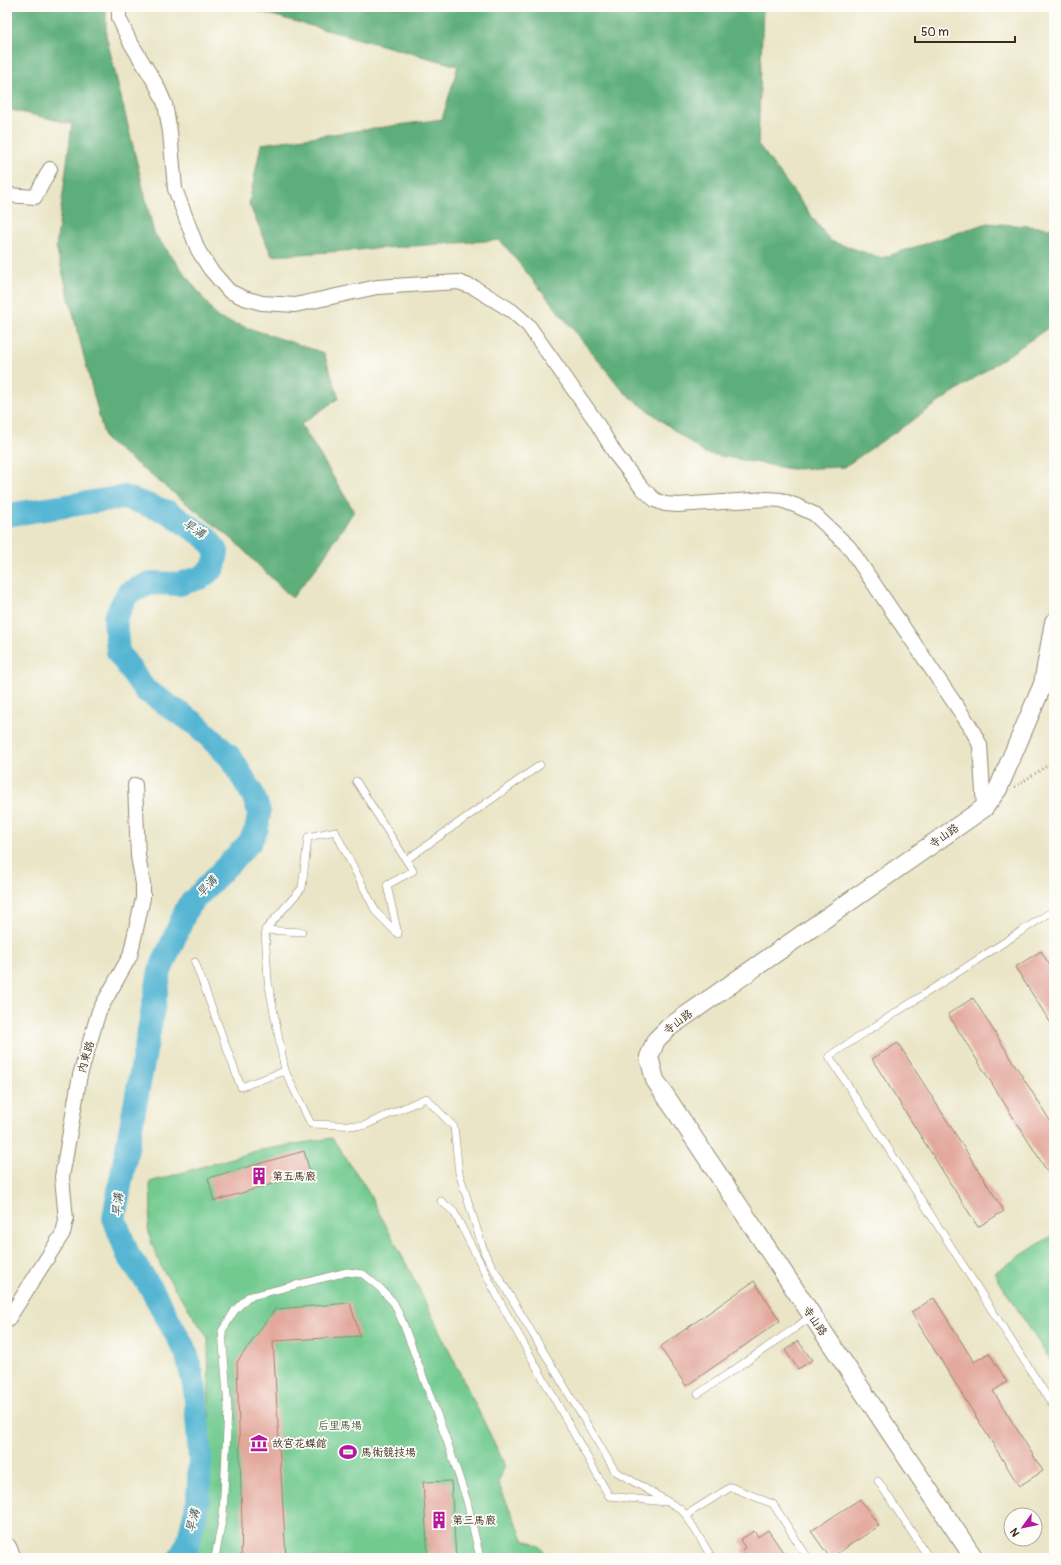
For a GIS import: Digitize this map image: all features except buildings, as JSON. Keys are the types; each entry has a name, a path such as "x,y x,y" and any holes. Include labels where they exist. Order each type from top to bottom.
{"street":[{"path":"119,7 119,18 129,40 157,86 165,104 170,132 176,189 198,250 210,269 229,291 262,304 295,305 378,287 458,282 475,288 512,311 528,325 595,420 616,454 641,487 655,500 665,504 678,505 767,499 781,500 814,514 849,547 973,732 980,745 984,808"},
{"path":"7,195 35,197 50,169"},
{"name":"寺山路","path":"974,1558 811,1316 655,1080 649,1057 656,1040 668,1028 984,808 998,789 1043,684 1054,622"},
{"name":"內東路","path":"7,1321 63,1233 66,1220 62,1177 80,1076 99,1011 130,956 143,898 143,884 138,856 135,785"},
{"path":"7,1547 12,1558"}],"lane":[{"path":"406,860 540,765"},
{"path":"356,781 413,871 388,885 398,934 376,912 335,831 308,837 302,888 265,930 268,981 285,1071 311,1124 363,1126 426,1098 454,1127 459,1173 484,1254 615,1471 680,1508 686,1514 712,1558"},
{"path":"1054,910 829,1056 1054,1407"},
{"path":"265,930 302,932"},
{"path":"195,962 241,1087 285,1071"},
{"path":"441,1202 454,1212 503,1307 609,1496 669,1502"},
{"path":"215,1558 223,1515 228,1408 222,1331 235,1310 248,1297 347,1272 363,1274 380,1288 394,1303 447,1440 467,1501 480,1558"},
{"path":"698,1394 811,1316"},
{"path":"878,1481 929,1558"},
{"path":"686,1514 731,1487 773,1504 808,1558"}],"path":[{"path":"1009,791 1054,761"}],"green space":[{"path":"7,7 106,7 106,35 154,233 218,318 324,353 339,398 301,424 354,511 317,567 292,598 232,539 105,439 56,247 72,124 7,109"},
{"path":"242,7 763,7 758,144 830,241 882,258 987,223 1054,228 1054,324 844,467 791,469 704,453 624,392 500,240 272,256 249,204 261,144 442,119 458,66"},
{"name":"后里馬場","path":"332,1138 365,1186 412,1275 505,1465 498,1483 524,1541 532,1542 539,1546 548,1558 192,1558 196,1549 205,1508 210,1472 208,1338 162,1269 151,1242 148,1228 151,1209 150,1182 256,1151"},
{"path":"1054,1234 1054,1366 994,1273"}],"waterway":[{"name":"旱溝","path":"7,515 124,497 168,512 207,538 217,552 214,567 202,577 179,584 151,583 128,593 115,618 118,652 145,690 196,724 231,758 253,795 259,812 257,828 250,842 188,906 160,971 114,1218 128,1255 151,1288 186,1352 195,1389 200,1458 198,1501 188,1543 180,1558"}],"place":[{"name":"第五馬廄","path":"259,1176"},
{"name":"故宮花蝶館","path":"259,1443"},
{"name":"馬術競技場","path":"348,1452"},
{"name":"第三馬廄","path":"439,1520"}]}
